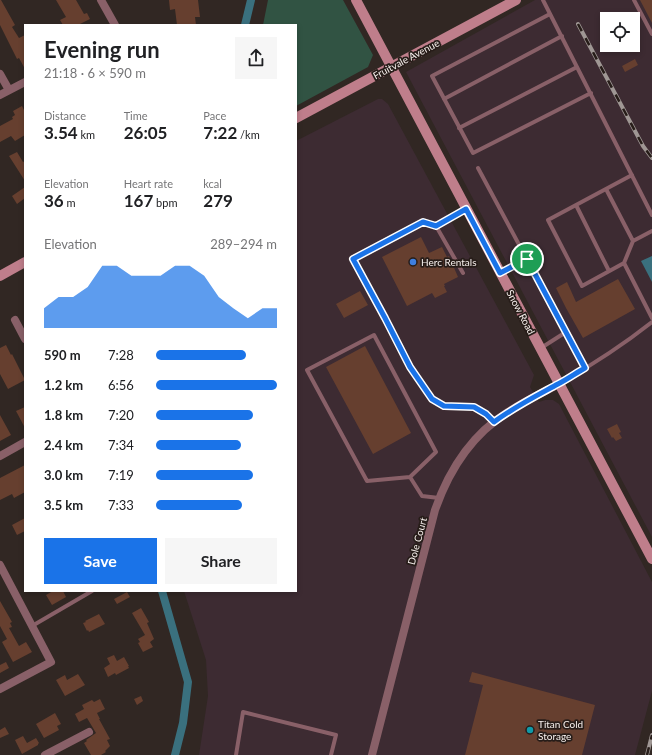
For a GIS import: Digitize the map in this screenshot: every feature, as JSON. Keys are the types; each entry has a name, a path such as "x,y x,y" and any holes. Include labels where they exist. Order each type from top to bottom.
{"main road":[{"name":"Snow Road","path":"356,0 652,559"},
{"name":"Fruitvale Avenue","path":"297,117 516,0"},
{"path":"0,276 24,263"}],"street":[{"path":"101,0 114,24"},
{"path":"0,74 9,90"},
{"path":"0,95 24,82"},
{"path":"15,320 24,337"},
{"name":"Dole Court","path":"372,755 435,510 448,478 457,462 468,448 494,422 522,403 559,384"},
{"path":"0,456 24,443"},
{"path":"0,565 51,662 0,689"},
{"path":"45,755 89,732"}],"lane":[{"path":"543,0 652,215"},
{"path":"634,0 652,34"},
{"path":"550,14 432,76 473,153 591,93"},
{"path":"444,99 562,36"},
{"path":"459,128 577,67"},
{"path":"478,168 585,368"},
{"path":"632,175 548,220 582,286 624,263 633,241 652,231"},
{"path":"606,189 633,241"},
{"path":"576,205 609,271"},
{"path":"436,226 466,209"},
{"path":"463,273 436,226 423,222 353,259 410,367 432,399 444,406 474,407 486,414 494,422"},
{"path":"500,273 527,259"},
{"path":"624,263 652,318"},
{"path":"559,384 617,348 652,322"},
{"path":"540,348 566,332"},
{"path":"374,335 436,452 410,477 367,481 308,370 374,335"},
{"path":"410,477 422,496 439,498"},
{"path":"32,626 90,592"},
{"path":"236,755 243,712 336,735 331,755"}],"shaded area":[{"path":"535,0 652,0 652,537 406,72"},
{"path":"378,99 382,99 388,104 534,375 530,387 539,402 553,400 559,404 652,582 652,691 635,755 199,755 208,696 206,660 184,592 297,592 297,140"}],"green space":[{"path":"268,0 343,0 373,55 368,67 297,105 297,24 263,24"}],"water":[{"path":"652,256 652,282 641,261"}],"building":[{"path":"1,0 15,25 12,27 19,38 24,36 24,67 19,58 17,59 0,25"},
{"path":"56,0 76,0 84,14 87,13 90,19 80,24 62,24 60,20 66,17"},
{"path":"169,0 198,0 200,17 195,17 196,24 177,24 175,9 170,10"},
{"path":"640,0 652,0 652,23"},
{"path":"635,59 638,65 625,72 622,66"},
{"path":"22,106 24,110 24,136 15,141 11,136 0,142 0,126 13,119 12,117 15,115 13,111"},
{"path":"17,152 24,162 24,179 9,156"},
{"path":"24,188 24,199 17,204 12,196"},
{"path":"421,237 429,253 442,247 447,257 449,256 458,277 444,284 447,292 435,298 432,293 407,306 382,257"},
{"path":"618,279 635,309 583,338 556,288 567,282 576,302"},
{"path":"360,291 368,305 344,318 336,304"},
{"path":"6,345 24,378 24,381 8,389 0,374 0,348"},
{"path":"365,346 411,433 373,454 326,367"},
{"path":"24,407 24,426 16,411"},
{"path":"0,415 11,435 0,441"},
{"path":"617,424 622,438 616,441 613,437 612,438 607,429"},
{"path":"24,466 24,493 14,498 12,494 0,500 0,478"},
{"path":"24,519 24,532 17,535 12,525"},
{"path":"51,592 64,592 66,597 52,605 46,595"},
{"path":"127,592 130,597 117,604 114,599"},
{"path":"0,601 12,622 10,623 12,627 9,628 19,646 26,642 32,652 13,662 2,642 7,639 0,626"},
{"path":"141,608 149,622 147,623 154,639 150,642 153,647 143,652 138,643 140,642 138,639 145,635 132,613"},
{"path":"99,614 105,624 89,632 88,630 87,631 83,623"},
{"path":"114,655 117,661 124,657 129,668 116,675 115,673 108,677 104,668 110,664 107,658"},
{"path":"6,662 9,668 0,673 0,665"},
{"name":"Titan Cold Storage","path":"472,672 595,705 582,755 465,755 483,685 469,682"},
{"path":"78,674 85,685 65,696 56,680 65,675 67,680"},
{"path":"141,696 143,701 137,705 134,699"},
{"path":"100,699 105,709 97,713 110,739 107,740 110,746 105,751 106,752 101,755 91,755 84,743 96,733 87,718 79,722 75,714 84,709 82,705 92,700 94,702"},
{"path":"55,713 61,724 57,726 59,730 44,738 36,724"},
{"path":"5,727 9,734 0,738 0,730"},
{"path":"23,736 27,743 36,738 39,743 22,754 15,740"}],"waterway":[{"path":"245,24 251,0"},
{"path":"162,592 188,682 183,723 175,755"}],"railway":[{"path":"578,24 643,146 652,158"},
{"path":"647,755 652,735"}],"place":[{"name":"Herc Rentals","path":"413,262"},
{"name":"Titan Cold Storage","path":"530,730"}],"route":[{"path":"466,209 500,273 527,259 585,368 559,384 522,403 494,422 486,414 474,407 444,406 432,399 410,367 353,259 423,222 436,226 466,209"}]}
